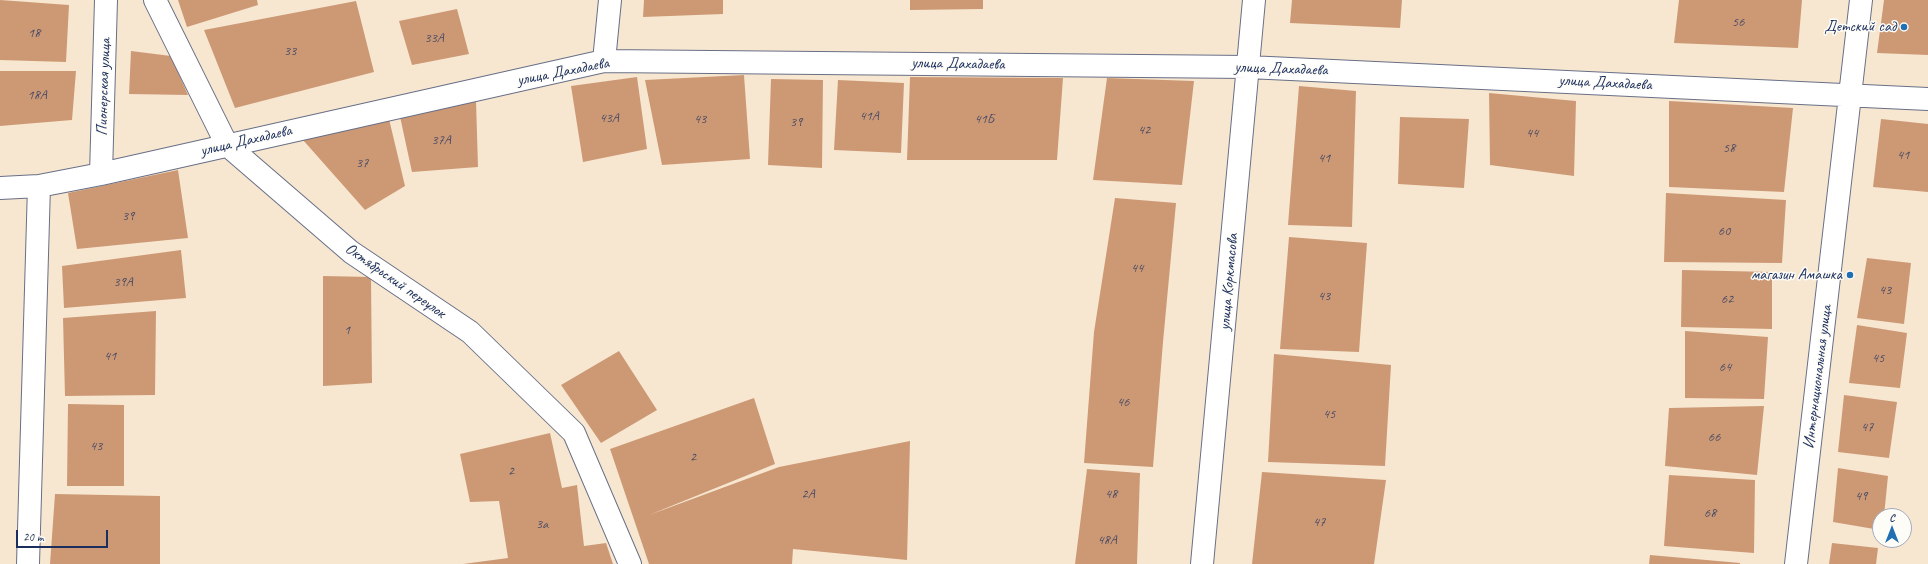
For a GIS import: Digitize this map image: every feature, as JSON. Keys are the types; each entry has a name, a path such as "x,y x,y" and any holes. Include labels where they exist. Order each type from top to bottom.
{"street":[{"name":"Пионерская улица","path":"101,174 106,0"},
{"name":"Октябрьский переулок","path":"155,0 227,145 351,252 470,332 574,434 630,564"},
{"path":"604,61 610,0"},
{"name":"улица Коркмасова","path":"1202,564 1254,0"},
{"name":"Интернациональная улица","path":"1796,564 1861,0"},
{"name":"улица Дахадаева","path":"0,188 39,186 101,174 604,61 1248,67 1928,98"},
{"path":"28,564 39,186"}],"building":[{"path":"0,0 69,5 66,62 0,60"},
{"path":"178,0 257,0 258,5 187,27"},
{"path":"644,0 723,0 723,14 643,17"},
{"path":"910,0 983,0 983,9 910,10"},
{"path":"1292,0 1402,0 1400,28 1290,23"},
{"path":"1679,0 1802,0 1798,48 1674,43"},
{"name":"Детский сад","path":"1884,0 1928,0 1928,55 1877,53"},
{"path":"356,1 374,72 235,108 204,30"},
{"path":"457,9 469,54 412,65 399,21"},
{"path":"131,51 171,56 188,95 129,94"},
{"path":"0,71 76,71 72,120 0,126"},
{"path":"744,75 750,159 662,165 645,80"},
{"path":"637,77 647,149 583,162 571,86"},
{"path":"910,77 1063,78 1057,160 907,160"},
{"path":"1107,78 1194,81 1182,185 1093,180"},
{"path":"771,79 823,80 822,168 768,165"},
{"path":"838,80 904,83 901,153 834,150"},
{"path":"1299,86 1356,91 1352,227 1288,225"},
{"path":"1489,93 1576,101 1574,176 1490,165"},
{"path":"476,100 478,167 412,172 399,112"},
{"path":"1669,101 1793,108 1784,192 1669,187"},
{"path":"1400,117 1469,119 1464,188 1398,184"},
{"path":"389,119 405,186 365,210 303,140"},
{"path":"1881,119 1928,124 1928,192 1873,187"},
{"path":"178,170 188,238 77,249 68,193"},
{"path":"1666,193 1786,200 1782,263 1664,262"},
{"path":"1115,198 1176,203 1153,467 1084,463 1094,332"},
{"path":"1289,237 1367,243 1359,352 1280,349"},
{"path":"181,250 186,298 64,308 62,266"},
{"path":"1867,258 1911,263 1904,324 1857,318"},
{"path":"1682,270 1772,272 1772,329 1681,327"},
{"path":"323,276 371,277 372,383 323,386"},
{"path":"156,311 155,395 65,396 63,318"},
{"path":"1857,325 1907,333 1900,388 1849,383"},
{"path":"1685,331 1768,337 1764,399 1685,398"},
{"path":"619,351 657,410 601,443 561,385"},
{"path":"1274,354 1391,365 1385,466 1268,462"},
{"path":"1844,395 1897,402 1889,458 1838,452"},
{"path":"754,398 775,464 649,515 779,467 910,441 907,560 793,549 792,564 649,564 610,449"},
{"path":"68,404 124,405 124,486 67,486"},
{"path":"1764,406 1757,475 1665,466 1669,408"},
{"path":"550,433 562,488 577,485 584,546 606,543 613,564 463,564 508,558 499,501 470,502 460,454"},
{"path":"1838,468 1888,476 1885,508 1872,508 1872,529 1833,522"},
{"path":"1087,469 1140,473 1137,564 1075,564"},
{"path":"1262,472 1386,480 1374,564 1252,564"},
{"path":"1669,475 1755,480 1754,553 1664,546"},
{"path":"55,494 160,496 160,564 50,564"},
{"path":"1832,543 1878,548 1876,564 1829,564"},
{"path":"1650,555 1740,563 1740,564 1649,564"}],"place":[{"name":"Детский сад","path":"1904,27"},
{"name":"магазин Амашка","path":"1850,275"}]}
